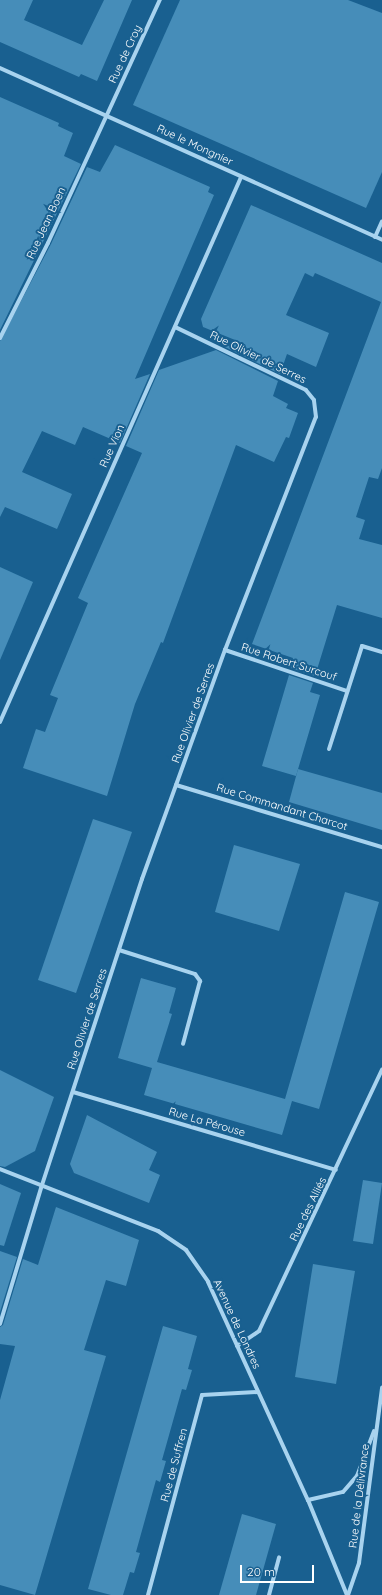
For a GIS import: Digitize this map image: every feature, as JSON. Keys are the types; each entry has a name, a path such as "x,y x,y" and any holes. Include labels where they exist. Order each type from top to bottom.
{"street":[{"name":"Rue de Croy","path":"106,115 160,0"},
{"name":"Rue le Mongnier","path":"0,68 382,240"},
{"name":"Rue Jean Boen","path":"0,338 48,243 106,115"},
{"name":"Rue Vion","path":"0,722 241,177"},
{"path":"375,237 382,220"},
{"name":"Rue Olivier de Serres","path":"0,1324 42,1186 119,950 176,785 225,650 316,417 314,400 306,390 175,327"},
{"name":"Rue Robert Surcouf","path":"330,749 362,646 382,652"},
{"name":"Rue Robert Surcouf","path":"225,650 347,691"},
{"name":"Rue Commandant Charcot","path":"176,785 382,847"},
{"path":"119,950 195,974 200,981 183,1044"},
{"name":"Rue des Alliés","path":"237,1346 259,1332 382,1070"},
{"name":"Rue La Pérouse","path":"73,1092 336,1170"},
{"name":"Avenue de Londres","path":"0,1169 158,1231 177,1242 186,1250 208,1282 308,1500 348,1595"},
{"name":"Rue de la Délivrance","path":"348,1595 359,1563 382,1388"},
{"name":"Rue de Suffren","path":"148,1595 202,1395 258,1392"},
{"name":"Rue de la Délivrance","path":"308,1500 343,1492 357,1476 377,1422"},
{"path":"269,1595 279,1557"}],"building":[{"path":"0,0 33,0 24,20 82,45 104,0 132,0 97,81 81,74 79,77 0,42"},
{"path":"180,0 348,0 382,13 382,172 366,208 133,105"},
{"path":"0,97 59,123 58,126 73,133 64,156 81,164 0,330"},
{"path":"115,145 210,187 208,192 214,195 135,379 150,374 120,443 83,427 75,445 42,431 22,472 72,494 57,529 5,507 0,517 0,341 51,244 87,167 100,172"},
{"path":"251,205 382,263 382,468 378,479 369,477 356,517 365,520 359,539 382,545 382,618 337,605 315,676 291,668 293,658 252,644 381,302 315,273 313,277 305,273 286,315 329,333 316,367 287,354 280,374 225,347 240,342 203,327 201,319"},
{"path":"216,350 278,381 273,396 288,404 286,408 298,413 289,438 286,437 274,462 236,445 163,643 161,642 135,704 107,796 23,768 36,729 45,732 58,698 50,695 88,603 78,598 142,453 126,446 159,370"},
{"path":"0,567 33,582 0,660"},
{"path":"289,675 313,683 310,692 320,695 296,776 262,766"},
{"path":"298,769 382,793 382,830 289,802"},
{"path":"93,819 132,832 76,993 38,980"},
{"path":"234,845 300,864 279,931 215,912"},
{"path":"345,892 379,902 319,1109 292,1101 282,1135 144,1095 152,1068 118,1058 141,978 176,988 169,1013 172,1014 157,1062 285,1099"},
{"path":"0,1070 54,1097 35,1151 5,1167 0,1166"},
{"path":"87,1115 157,1152 149,1170 160,1175 149,1203 74,1173 70,1164"},
{"path":"363,1180 382,1183 373,1244 353,1241"},
{"path":"0,1184 21,1193 4,1246 0,1245"},
{"path":"56,1207 139,1240 126,1286 106,1280 84,1350 106,1356 35,1595 0,1585 0,1400 15,1346 0,1344 0,1327 3,1325 23,1259 38,1265"},
{"path":"0,1251 17,1257 0,1312"},
{"path":"313,1264 355,1271 336,1384 295,1377"},
{"path":"163,1326 197,1336 188,1369 192,1370 186,1390 182,1389 162,1460 166,1461 160,1482 156,1480 136,1552 140,1553 134,1573 130,1572 123,1595 111,1595 88,1589"},
{"path":"242,1514 276,1524 256,1595 219,1595"}]}
